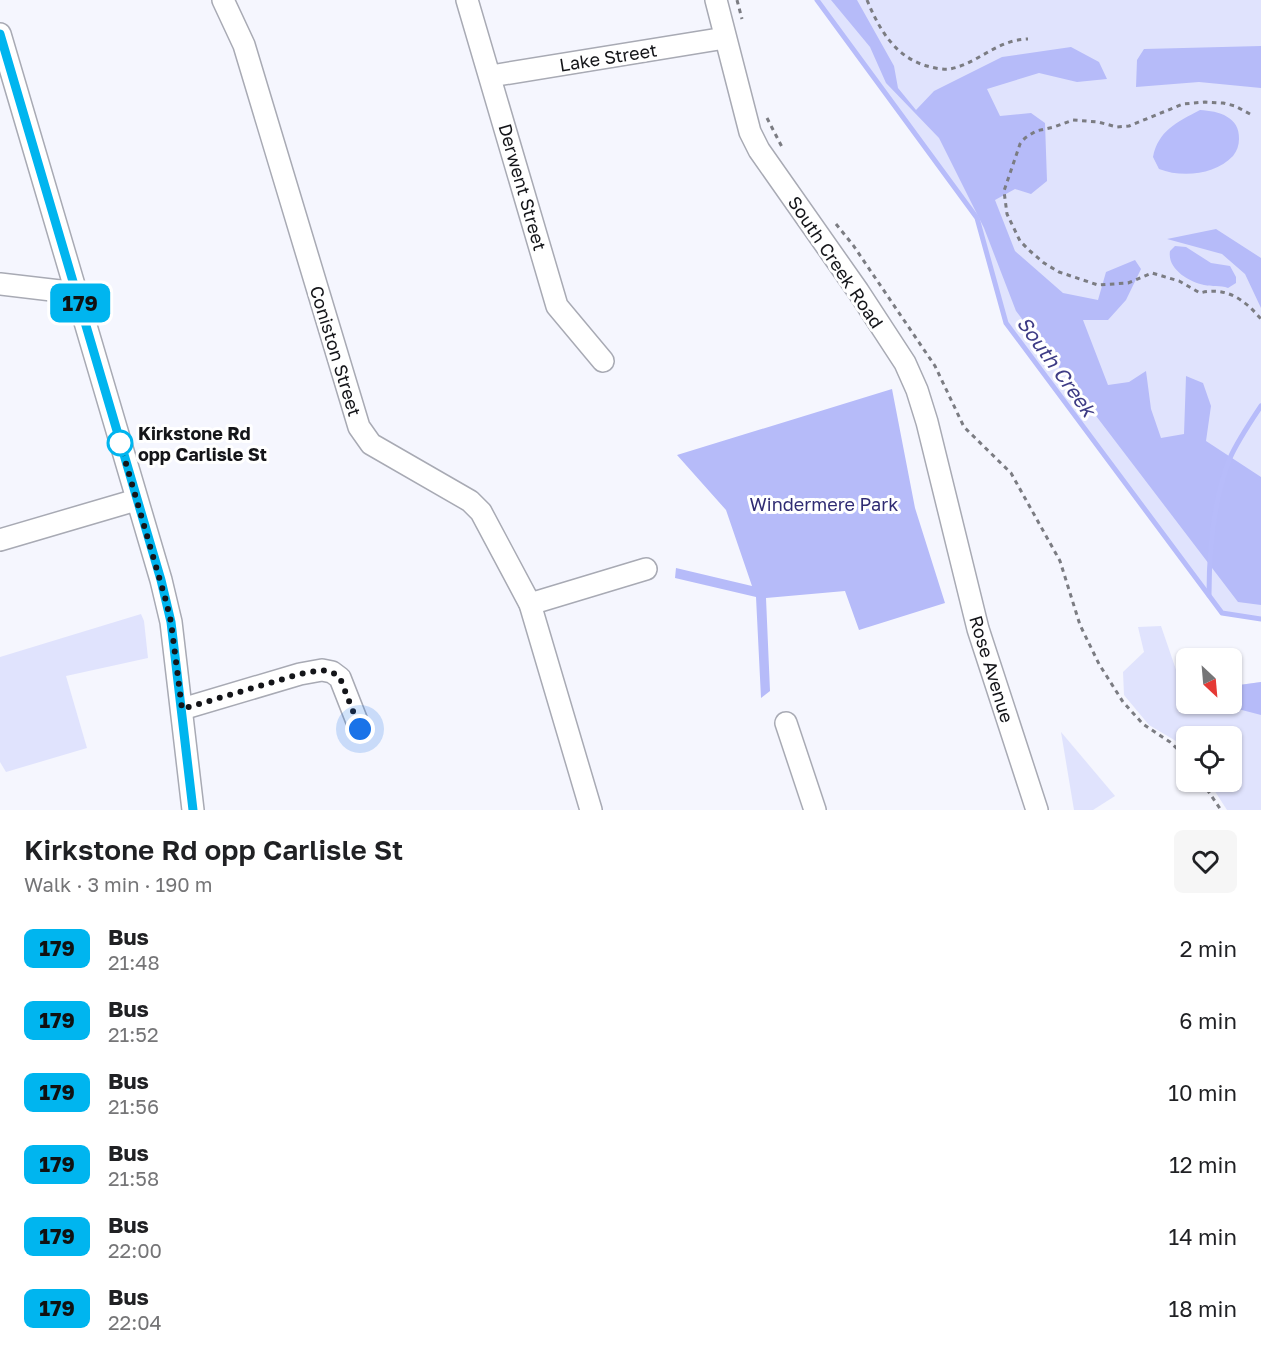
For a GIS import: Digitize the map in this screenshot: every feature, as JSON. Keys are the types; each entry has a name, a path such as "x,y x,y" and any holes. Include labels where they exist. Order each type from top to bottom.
{"street":[{"name":"Coniston Street","path":"224,0 244,45 359,427 371,444 470,501 481,512 530,604 591,810"},
{"name":"Derwent Street","path":"467,0 557,306 603,361"},
{"name":"South Creek Road","path":"716,0 750,132 759,150 858,291 905,363 918,390 953,525"},
{"path":"0,34 161,580 171,622 193,810"},
{"name":"Lake Street","path":"490,76 725,38"},
{"path":"0,284 77,293"},
{"path":"0,540 136,500"},
{"name":"Rose Avenue","path":"953,525 978,629 1037,810"},
{"path":"530,604 646,569"},
{"path":"182,709 300,674 322,670 332,672 340,678 360,729"},
{"path":"786,723 814,810"}],"path":[{"path":"737,0 743,22"},
{"path":"867,0 874,17 900,53 916,63 931,67 949,69 1007,42 1028,39"},
{"path":"1250,114 1235,106 1205,102 1183,104 1129,126 1117,127 1098,122 1072,120 1036,131 1020,144 1004,191 1007,214 1020,241 1044,263 1059,272 1098,285 1128,284 1152,273 1179,281 1200,293 1209,291 1236,296 1261,320"},
{"path":"767,117 783,150"},
{"path":"834,222 853,245 935,366 964,427 1011,472 1060,561 1080,625 1123,702 1143,724 1176,748"},
{"path":"1209,792 1221,810"}],"shaded area":[{"path":"817,0 1261,0 1261,619 1222,613 1006,323 976,218"},
{"path":"1200,110 1221,114 1236,125 1239,141 1234,154 1217,167 1198,173 1168,172 1159,169 1153,157 1159,140 1176,123"},
{"path":"1175,246 1186,247 1211,263 1230,266 1236,277 1236,283 1228,288 1204,285 1186,278 1175,269 1170,258 1170,251"},
{"path":"141,614 144,621 148,658 66,676 87,748 6,772 0,762 0,657"},
{"path":"1161,626 1176,670 1176,714 1242,714 1242,685 1261,682 1261,810 1227,810 1215,792 1242,792 1242,726 1176,726 1176,741 1149,725 1124,695 1123,672 1144,652 1138,627"},
{"path":"1061,732 1115,796 1093,810 1074,810"}],"green space":[{"path":"831,0 857,0 894,66 898,88 916,110 934,91 1002,57 1071,47 1099,62 1107,79 1077,82 1039,73 987,89 1000,116 1031,113 1045,123 1047,181 1031,194 1015,189 995,200 1015,251 1063,293 1098,300 1106,272 1135,260 1141,269 1126,300 1108,320 1083,320 1108,385 1129,382 1146,371 1151,409 1161,438 1184,434 1186,376 1203,383 1211,406 1206,441 1261,477 1261,605 1238,602 1016,311 984,228 939,138 886,83 870,47"},
{"path":"1261,46 1261,88 1199,82 1136,87 1137,60 1144,49"},
{"path":"1216,229 1261,258 1261,308 1245,274 1222,254 1167,239"},
{"name":"Windermere Park","path":"892,389 915,508 945,603 859,630 845,591 766,598 770,691 761,698 756,597 675,578 676,568 752,586 726,510 677,455"},
{"path":"1261,682 1261,715 1242,710 1242,685"}],"waterway":[{"name":"South Creek","path":"817,0 977,218 1006,323 1222,613 1261,619"},
{"path":"1209,595 1211,543 1224,474 1233,452 1261,406"}],"bus line":[{"name":"179","path":"0,34 161,580 171,622 193,810"}],"place":[{"name":"Kirkstone Rd opp Carlisle St","path":"120,443"}],"route":[{"path":"120,443 161,580 171,622 182,709 300,674 322,670 332,672 340,678 360,729"}]}
